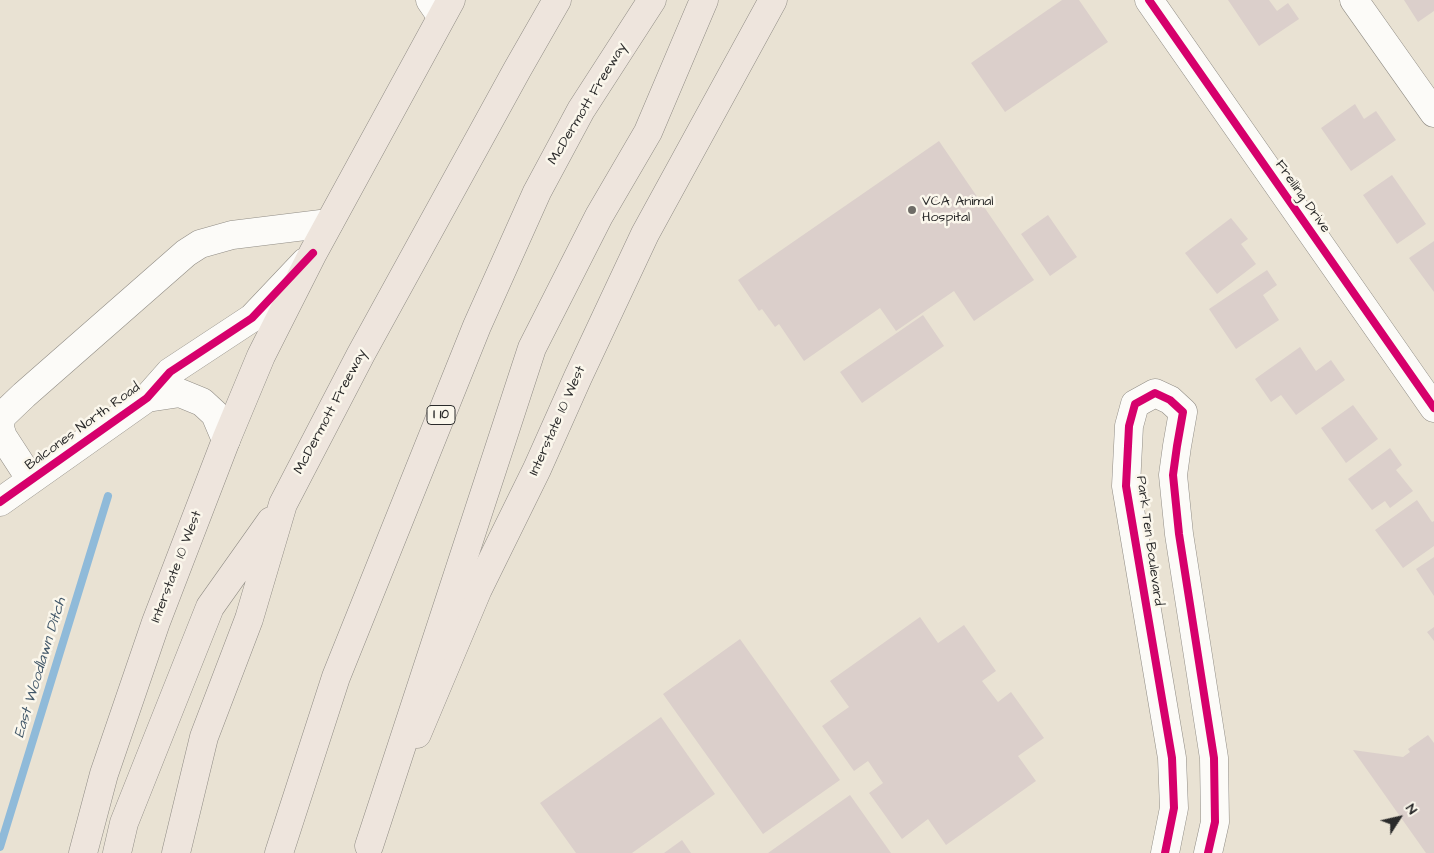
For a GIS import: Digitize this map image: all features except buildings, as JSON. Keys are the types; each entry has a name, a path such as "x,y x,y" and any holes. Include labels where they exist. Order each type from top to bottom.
{"main road":[{"name":"McDermott Freeway","path":"176,853 204,737 249,619 283,504 374,330 557,0"},
{"name":"McDermott Freeway","path":"279,853 336,677 477,326 541,184 581,110 652,0"},
{"path":"368,850 532,348 599,216 648,132 704,0"},
{"name":"Interstate 10 West","path":"368,850 478,589 537,469 645,234 773,0"},
{"name":"Interstate 10 West","path":"83,853 104,774 156,622 226,440 261,356 312,253 441,5"},
{"path":"117,853 124,823 210,606 283,504"}],"street":[{"name":"Freiling Drive","path":"1149,0 1434,408"},
{"path":"1354,0 1434,113"},
{"path":"0,424 2,416 24,395 186,253 200,244 232,235 329,223"},
{"name":"Balcones North Road","path":"0,502 147,398 170,372 252,318 312,253"},
{"name":"Balcones North Road","path":"147,398 180,393 202,402 215,414 226,440"},
{"name":"Park Ten Boulevard","path":"1167,844 1174,808 1172,758 1126,486 1129,426 1135,404 1156,393 1170,400 1183,412 1176,446 1173,475 1179,534 1214,758 1215,822 1208,853"},
{"path":"0,428 3,437 31,480"},
{"path":"1167,844 1202,853"}],"waterway":[{"name":"East Woodlawn Ditch","path":"0,847 108,496"}],"cycle path":[{"path":"1149,0 1434,408"},
{"path":"0,502 147,398 170,372 252,318 313,253"},
{"path":"1165,853 1174,808 1172,758 1126,486 1129,426 1135,404 1155,393 1170,400 1183,412 1173,475 1179,534 1214,758 1215,822 1208,853"}],"place":[{"name":"VCA Animal Hospital","path":"912,210"}]}
